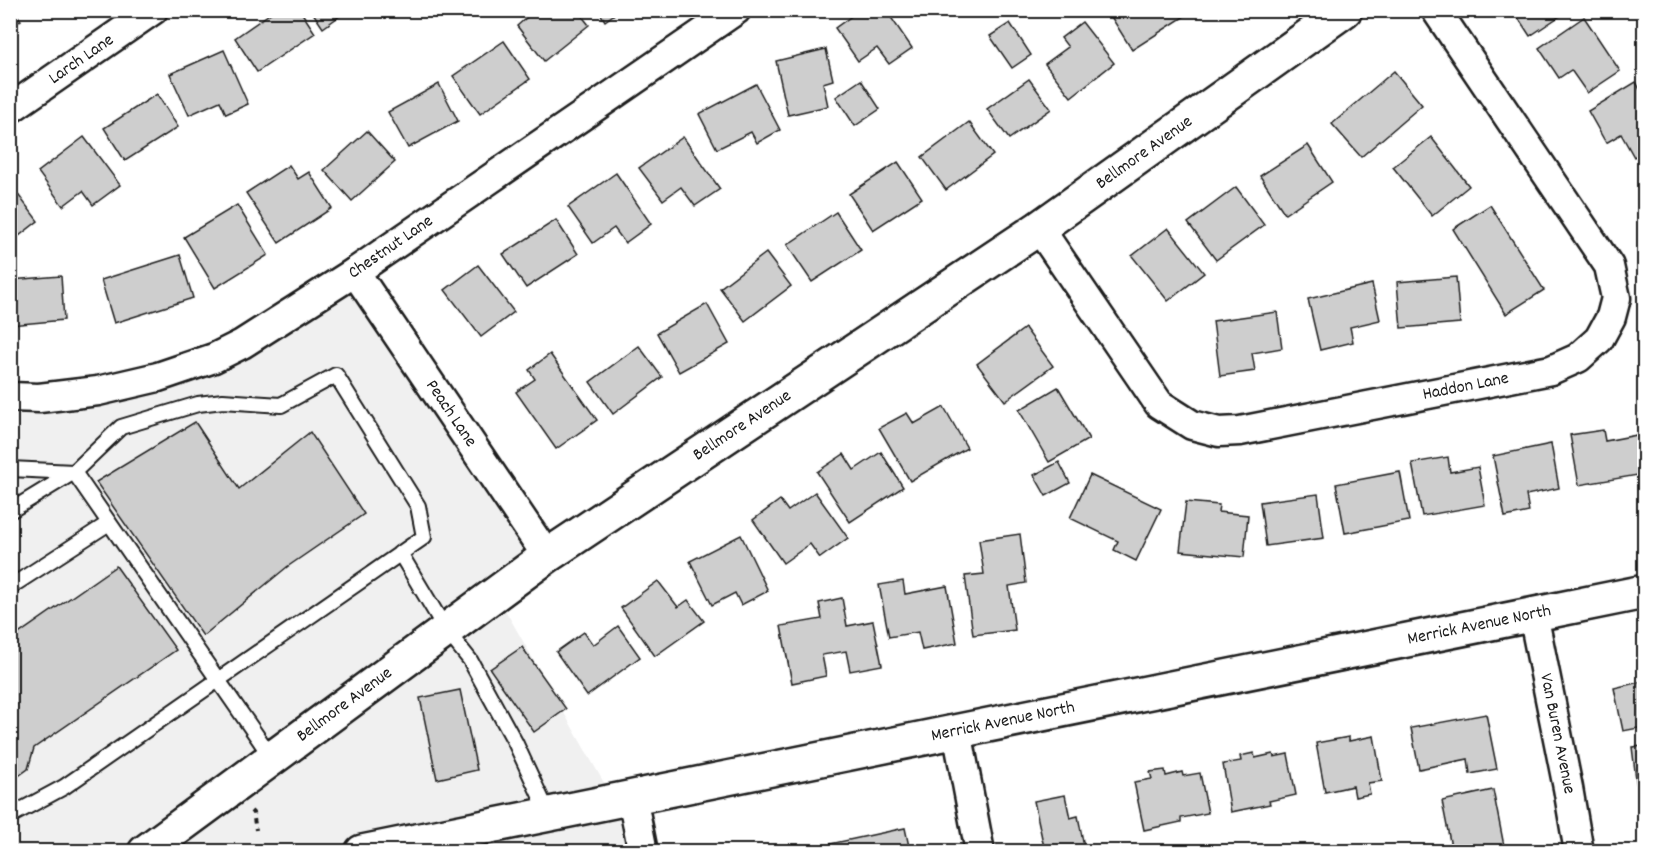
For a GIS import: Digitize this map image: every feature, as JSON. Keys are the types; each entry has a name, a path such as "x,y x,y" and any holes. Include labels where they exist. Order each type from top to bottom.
{"main road":[{"name":"Bellmore Avenue","path":"145,852 547,556 1039,228 1345,10"},
{"name":"Merrick Avenue North","path":"362,852 450,843 548,813 1644,592"}],"street":[{"name":"Larch Lane","path":"10,109 153,10"},
{"name":"Chestnut Lane","path":"10,397 39,398 98,391 158,377 213,358 242,344 355,272 736,10"},
{"name":"Haddon Lane","path":"1039,228 1159,404 1192,425 1219,432 1240,431 1551,370 1578,358 1599,339 1611,316 1616,298 1609,266 1436,10"},
{"name":"Peach Lane","path":"355,272 547,556"},
{"name":"Van Buren Avenue","path":"1533,614 1579,852"},
{"path":"957,731 980,852"},
{"path":"632,796 643,852"}],"lane":[{"path":"10,511 74,472 122,427 198,404 223,401 281,405 336,375 418,506 424,537 64,787 10,816"},
{"path":"10,469 74,472"},
{"path":"74,472 272,758"},
{"path":"10,587 109,523"},
{"path":"400,553 446,630 470,660 515,742 548,813"}],"path":[{"path":"249,808 253,813 256,830"}],"shaded area":[{"path":"355,272 547,556 496,594 643,851 11,852 11,397 158,377"}],"building":[{"path":"10,10 13,10 21,20 10,28"},
{"path":"275,10 300,10 315,33 257,72 235,38"},
{"path":"311,10 348,10 323,28"},
{"path":"535,10 577,10 589,25 544,61 517,26"},
{"path":"598,10 620,10 605,21"},
{"path":"860,10 886,10 912,48 889,64 877,48 858,61 835,28"},
{"path":"1117,10 1182,10 1185,16 1132,50 1110,15"},
{"path":"1513,10 1569,10 1530,36"},
{"path":"1584,17 1620,71 1587,93 1571,70 1559,78 1539,48"},
{"path":"1082,22 1114,63 1071,97 1045,64 1068,47 1061,38"},
{"path":"1010,23 1031,55 1012,68 990,36"},
{"path":"504,41 530,79 480,114 453,76"},
{"path":"826,49 833,80 823,83 828,106 788,115 776,61"},
{"path":"224,50 248,104 226,114 220,101 189,115 170,74"},
{"path":"1394,71 1422,105 1361,157 1332,124"},
{"path":"1029,79 1051,109 1009,139 987,109"},
{"path":"861,80 880,109 855,126 836,97"},
{"path":"1636,82 1644,97 1644,151 1634,157 1621,134 1606,143 1588,111"},
{"path":"439,84 458,121 408,148 388,112"},
{"path":"756,84 780,130 757,143 751,132 717,149 699,114"},
{"path":"157,94 178,127 125,161 104,128"},
{"path":"969,122 993,155 946,190 922,157"},
{"path":"367,131 395,162 352,201 324,170"},
{"path":"84,137 120,185 93,205 83,191 63,206 38,172"},
{"path":"683,137 720,189 695,206 681,187 663,200 639,168"},
{"path":"1431,137 1469,186 1432,216 1393,167"},
{"path":"1308,145 1332,182 1285,214 1260,176"},
{"path":"898,162 922,198 873,230 849,194"},
{"path":"289,165 298,179 309,172 332,208 279,243 246,193"},
{"path":"616,173 651,224 625,243 614,228 593,243 568,207"},
{"path":"1236,187 1264,225 1216,260 1188,223"},
{"path":"13,188 38,221 10,243 10,190"},
{"path":"237,205 268,255 215,288 184,237"},
{"path":"1490,205 1544,290 1506,314 1453,229"},
{"path":"836,212 861,250 812,282 787,245"},
{"path":"556,220 578,254 526,288 503,254"},
{"path":"1168,228 1204,273 1168,301 1132,256"},
{"path":"766,253 791,286 745,321 720,288"},
{"path":"180,255 193,298 114,323 101,280"},
{"path":"478,265 514,312 481,337 445,290"},
{"path":"61,276 64,320 10,325 10,280"},
{"path":"1456,277 1460,323 1401,328 1397,282"},
{"path":"1372,284 1380,320 1350,327 1353,342 1320,350 1308,299"},
{"path":"707,304 729,344 679,372 657,333"},
{"path":"1277,312 1282,348 1252,353 1255,371 1220,376 1213,321"},
{"path":"1025,328 1053,366 1005,401 977,364"},
{"path":"639,346 662,377 613,414 590,382"},
{"path":"550,354 597,420 556,449 516,392 535,379 529,370"},
{"path":"1058,387 1089,439 1049,462 1019,410"},
{"path":"944,407 967,448 910,481 879,428 907,413 914,424"},
{"path":"195,422 239,489 310,432 364,514 287,567 203,636 96,482"},
{"path":"1603,430 1605,441 1637,435 1644,474 1579,485 1570,435"},
{"path":"1551,444 1559,488 1526,495 1529,512 1505,517 1493,456"},
{"path":"881,452 903,487 850,522 817,472 844,454 854,470"},
{"path":"1448,457 1450,472 1478,467 1485,505 1422,516 1412,463"},
{"path":"1059,462 1070,483 1046,496 1034,475"},
{"path":"1400,472 1409,521 1345,533 1336,484"},
{"path":"1090,475 1161,509 1136,561 1114,550 1118,541 1070,518"},
{"path":"815,492 848,538 820,558 810,544 783,563 753,520 780,500 788,511"},
{"path":"1318,494 1324,538 1266,546 1260,502"},
{"path":"1186,502 1219,505 1218,512 1248,515 1244,557 1180,551"},
{"path":"1020,534 1026,583 1009,586 1015,630 973,635 965,576 984,574 979,540"},
{"path":"741,535 768,591 741,605 735,593 712,605 690,561"},
{"path":"116,566 176,650 34,748 28,769 10,782 10,640"},
{"path":"658,581 678,607 688,600 704,621 655,656 621,608"},
{"path":"903,581 905,594 947,586 957,643 922,650 918,632 889,637 879,585"},
{"path":"842,598 847,626 873,621 882,665 850,671 846,651 822,655 826,676 792,683 781,626 822,619 819,603"},
{"path":"618,626 640,657 587,696 556,652 584,632 593,645"},
{"path":"522,647 566,709 534,732 490,669"},
{"path":"1644,681 1644,727 1623,731 1614,688"},
{"path":"460,690 477,770 437,779 420,698"},
{"path":"1486,714 1497,769 1470,774 1468,759 1419,769 1411,728"},
{"path":"1374,736 1382,781 1368,783 1370,794 1355,797 1353,786 1325,792 1316,743 1349,737 1349,741"},
{"path":"1644,746 1644,818 1641,819 1632,747"},
{"path":"1254,753 1255,758 1273,754 1274,757 1288,754 1296,795 1269,801 1270,804 1231,812 1223,764 1241,761 1240,756"},
{"path":"1165,770 1166,776 1182,772 1183,776 1200,773 1208,813 1181,818 1181,822 1144,830 1134,782 1152,779 1150,772"},
{"path":"1493,790 1505,851 1452,852 1442,801"},
{"path":"1065,795 1070,818 1078,816 1085,852 1045,852 1034,801"},
{"path":"905,828 910,851 832,852 830,844"}]}
